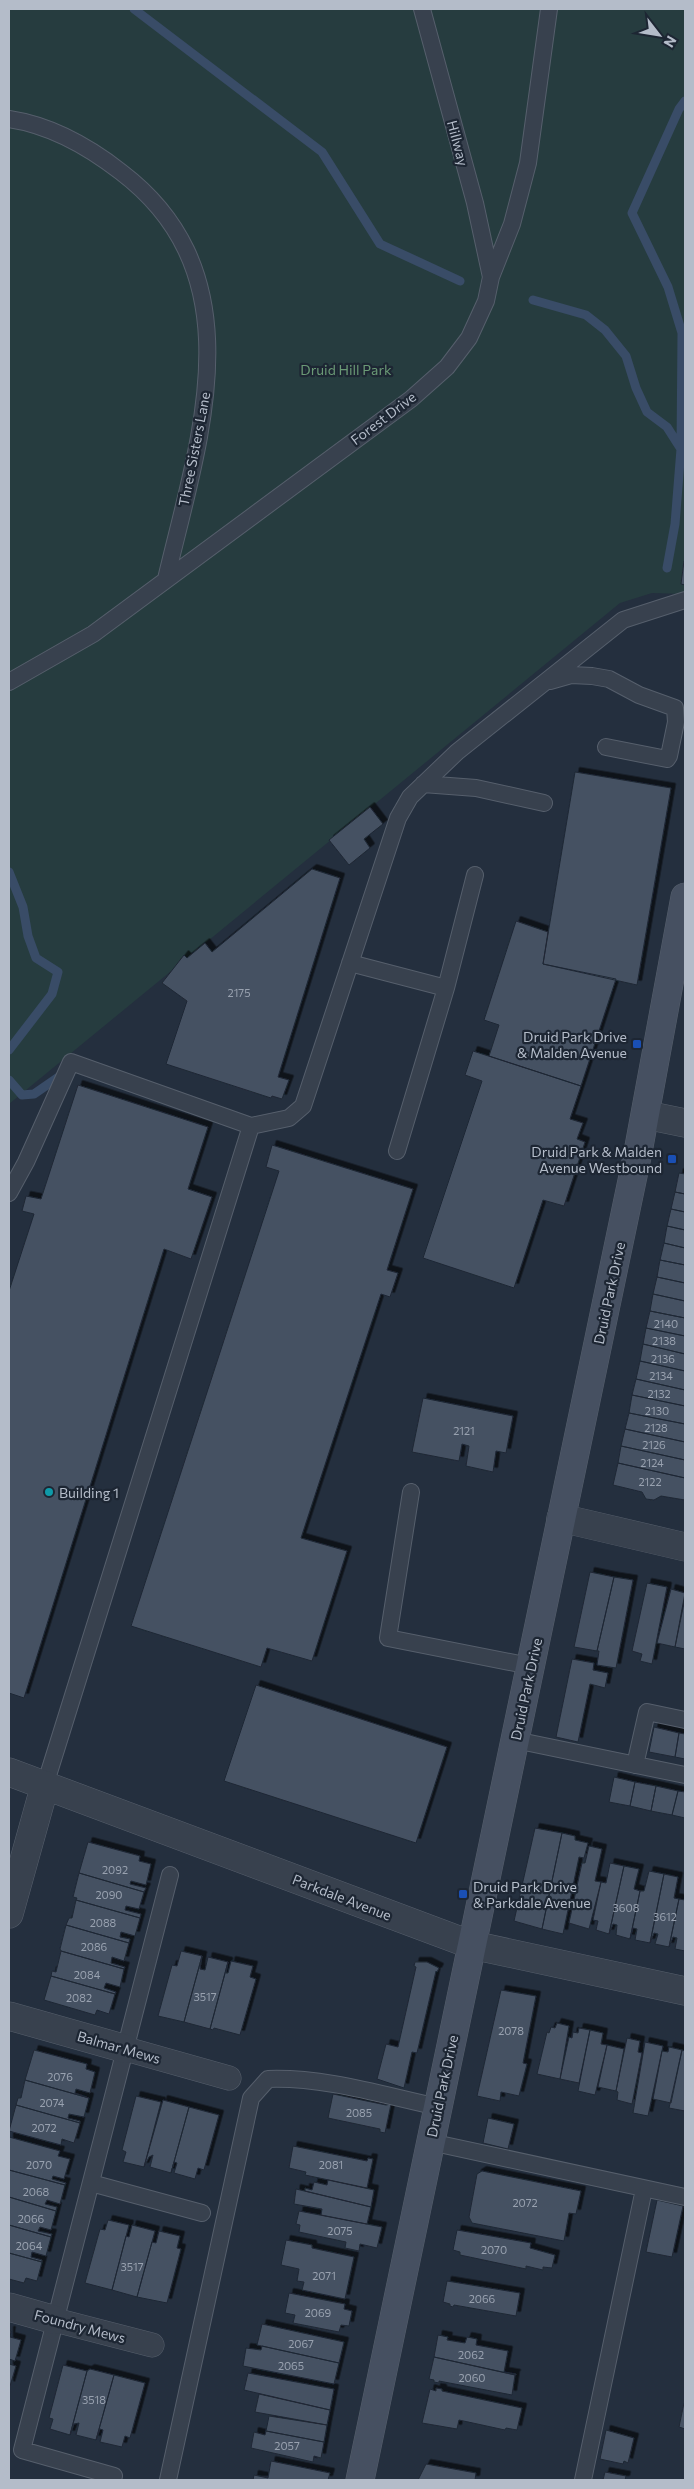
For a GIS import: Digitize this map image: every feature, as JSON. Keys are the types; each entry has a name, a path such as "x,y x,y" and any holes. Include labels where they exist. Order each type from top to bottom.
{"main road":[{"name":"Druid Park Drive","path":"360,2480 646,1115 685,897"}],"street":[{"path":"646,1115 685,1123"},
{"path":"561,1518 685,1547"},
{"name":"Parkdale Avenue","path":"9,1772 472,1945 685,1991"},
{"path":"9,1914 45,1785"},
{"name":"Balmar Mews","path":"9,2016 229,2078"},
{"name":"Foundry Mews","path":"9,2307 152,2345"}],"lane":[{"name":"Hillway","path":"422,9 475,203 491,277"},
{"name":"Forest Drive","path":"9,682 93,634 411,398 447,367 469,338 486,302 491,277 512,224 528,163 549,9"},
{"name":"Three Sisters Lane","path":"9,119 25,122 100,156 136,183 167,216 189,253 204,298 208,354 206,405 166,578"},
{"path":"9,1193 26,1162 71,1062 251,1126 290,1118 303,1106 398,818 410,797 456,752 623,620 685,600"},
{"path":"545,682 571,675 609,679 639,695 675,708 676,722 670,756 666,759 606,747"},
{"path":"423,784 476,788 544,803"},
{"path":"397,1151 446,988 475,875"},
{"path":"350,963 446,988"},
{"path":"45,1785 251,1126"},
{"path":"411,1492 388,1638 530,1666"},
{"path":"636,1765 647,1712 685,1720"},
{"path":"515,1740 685,1776"},
{"path":"114,2476 22,2450 170,1875"},
{"path":"168,2480 251,2098 268,2079 313,2080 438,2107"},
{"path":"430,2142 685,2197"},
{"path":"91,2183 202,2213"},
{"path":"583,2480 644,2188"}],"green space":[{"name":"Druid Hill Park","path":"9,9 685,9 685,594 652,593 620,603 9,1104"}],"building":[{"path":"685,562 685,585 681,584"},
{"path":"575,772 671,788 637,985 543,964"},
{"path":"370,807 383,824 364,839 370,848 349,865 329,840"},
{"path":"312,869 340,878 278,1077 289,1080 282,1099 272,1096 271,1098 166,1064 187,1001 162,983 184,955 187,958 205,943 212,952"},
{"path":"516,921 548,932 543,964 616,979 581,1086 489,1056 499,1025 484,1020"},
{"path":"473,1051 581,1086 570,1119 583,1123 577,1139 585,1142 564,1206 543,1200 514,1288 423,1258 482,1081 465,1075"},
{"name":"Building 1","path":"78,1085 208,1127 188,1189 212,1197 191,1259 164,1249 24,1698 9,1693 9,1291 34,1214 22,1211 26,1196 41,1199"},
{"path":"272,1145 413,1189 387,1270 398,1273 390,1297 381,1294 301,1538 347,1551 312,1661 267,1648 261,1667 131,1626 279,1171 266,1167"},
{"path":"679,1173 685,1174 685,1194 675,1192"},
{"path":"675,1192 685,1194 685,1212 671,1209"},
{"path":"671,1209 685,1212 685,1230 667,1226"},
{"path":"667,1226 685,1230 685,1248 664,1243"},
{"path":"664,1243 685,1248 685,1265 660,1260"},
{"path":"660,1260 685,1265 685,1283 657,1277"},
{"path":"657,1277 685,1283 685,1301 653,1294"},
{"path":"653,1294 685,1301 685,1318 650,1311"},
{"path":"650,1311 685,1318 685,1336 646,1328"},
{"path":"646,1328 685,1336 685,1354 643,1344"},
{"path":"643,1344 685,1354 685,1371 640,1361"},
{"path":"640,1361 685,1371 685,1390 636,1379"},
{"path":"636,1379 685,1390 685,1406 632,1395"},
{"path":"632,1395 685,1406 685,1424 629,1413"},
{"path":"423,1398 513,1416 506,1453 496,1451 493,1472 466,1466 469,1446 462,1444 459,1461 412,1452"},
{"path":"629,1413 685,1424 685,1442 625,1429"},
{"path":"625,1429 685,1442 685,1460 621,1446"},
{"path":"621,1446 685,1460 685,1478 618,1463"},
{"path":"618,1463 685,1478 685,1500 661,1496 654,1500 646,1499 642,1492 613,1485"},
{"path":"590,1572 614,1577 597,1651 574,1647"},
{"path":"614,1577 633,1580 616,1668 597,1665 599,1651 597,1651"},
{"path":"647,1583 667,1587 652,1664 640,1661 642,1654 632,1651"},
{"path":"671,1589 685,1593 675,1647 657,1643"},
{"path":"685,1604 685,1649 675,1647"},
{"path":"572,1659 594,1663 593,1670 608,1673 605,1688 590,1684 578,1742 556,1737"},
{"path":"256,1685 447,1747 416,1843 224,1781"},
{"path":"654,1727 679,1733 675,1757 649,1752"},
{"path":"679,1733 685,1734 685,1759 675,1757"},
{"path":"614,1777 635,1782 630,1806 609,1802"},
{"path":"635,1782 656,1786 651,1811 630,1806"},
{"path":"656,1786 678,1791 672,1815 651,1811"},
{"path":"678,1791 685,1792 685,1818 672,1815"},
{"path":"535,1828 562,1833 542,1929 514,1921"},
{"path":"562,1833 575,1836 575,1840 588,1843 584,1858 579,1857 563,1934 542,1929"},
{"path":"88,1842 140,1856 139,1861 151,1864 146,1885 131,1881 130,1884 146,1888 144,1892 79,1873"},
{"path":"589,1846 602,1849 595,1881 601,1882 589,1929 569,1923 582,1863 585,1863"},
{"path":"610,1863 624,1866 609,1934 596,1930 598,1921 593,1920 601,1882 606,1883"},
{"path":"624,1866 639,1869 634,1889 640,1891 630,1939 616,1935 617,1925 613,1924 609,1934"},
{"path":"649,1871 664,1874 650,1943 635,1940 637,1929 633,1928 630,1939 640,1891 644,1891"},
{"path":"79,1873 144,1892 139,1909 126,1906 125,1910 141,1914 140,1918 76,1900 77,1898 73,1897"},
{"path":"664,1874 678,1877 674,1898 679,1899 669,1947 655,1944 658,1934 654,1933 650,1943"},
{"path":"679,1899 685,1900 685,1951 675,1949 677,1938 673,1937 669,1947"},
{"path":"76,1900 140,1918 135,1936 121,1932 120,1937 130,1939 129,1943 66,1925 69,1918 72,1918"},
{"path":"66,1925 129,1943 124,1961 112,1957 111,1963 125,1967 124,1969 61,1951"},
{"path":"61,1951 124,1969 120,1987 106,1983 104,1988 116,1992 115,1994 51,1976 52,1971 56,1972"},
{"path":"181,1951 202,1956 184,2022 158,2016 172,1965 177,1966"},
{"path":"202,1956 200,1969 205,1970 208,1957 228,1962 210,2029 184,2022"},
{"path":"231,1961 253,1966 250,1977 256,1979 240,2035 214,2028 213,2030 210,2029 228,1962 226,1973 228,1973"},
{"path":"415,1962 427,1962 439,1968 436,1971 417,2053 412,2052 404,2088 377,2079 386,2044 398,2047 416,1967 414,1966"},
{"path":"51,1976 115,1994 109,2014 97,2010 95,2015 44,2000"},
{"path":"501,1990 536,1996 523,2063 527,2064 519,2096 501,2092 500,2101 477,2096"},
{"path":"557,2023 569,2026 560,2079 537,2074 547,2032 549,2033 551,2027 555,2028"},
{"path":"579,2028 590,2030 579,2083 560,2079 569,2037 572,2038 573,2032 578,2033"},
{"path":"590,2030 603,2033 601,2044 607,2045 595,2095 578,2091"},
{"path":"627,2038 640,2041 638,2052 642,2053 632,2104 617,2100 618,2092 616,2091"},
{"path":"645,2042 663,2046 648,2116 633,2113"},
{"path":"607,2045 624,2049 616,2091 598,2087"},
{"path":"669,2047 682,2050 671,2103 653,2099 662,2051 668,2052"},
{"path":"34,2050 87,2064 86,2069 95,2072 90,2093 76,2089 75,2093 89,2098 25,2080"},
{"path":"682,2050 685,2051 685,2111 669,2108"},
{"path":"25,2080 89,2098 84,2117 69,2114 68,2118 80,2121 80,2123 16,2105 18,2098 21,2098"},
{"path":"333,2094 386,2105 391,2104 385,2133 380,2132 380,2129 328,2118"},
{"path":"136,2096 161,2102 144,2167 123,2162 126,2152 122,2150"},
{"path":"163,2100 189,2107 171,2173 150,2167 153,2155 149,2157 144,2167"},
{"path":"16,2105 80,2123 74,2143 62,2139 61,2145 9,2131"},
{"path":"189,2107 219,2115 204,2170 198,2168 195,2179 174,2173 177,2163 174,2162"},
{"path":"488,2118 514,2124 508,2149 483,2143"},
{"path":"9,2137 60,2151 58,2156 70,2159 64,2179 53,2176 52,2179 66,2183 65,2185 9,2170"},
{"path":"293,2146 367,2161 368,2158 373,2159 367,2188 305,2175 306,2172 289,2168"},
{"path":"9,2170 65,2185 60,2204 47,2200 45,2204 57,2207 56,2211 9,2197"},
{"path":"482,2171 581,2191 576,2214 569,2213 564,2241 472,2223 469,2217 477,2174"},
{"path":"328,2180 374,2190 371,2207 305,2191 305,2188 312,2190 314,2182 327,2185"},
{"path":"296,2189 371,2207 367,2224 321,2215 322,2209 294,2204"},
{"path":"9,2197 56,2211 51,2230 40,2227 38,2231 52,2234 51,2237 9,2225"},
{"path":"657,2200 683,2206 672,2257 646,2252"},
{"path":"299,2211 382,2227 377,2248 360,2244 359,2251 345,2248 346,2242 299,2232 300,2225 296,2224"},
{"path":"108,2220 129,2225 112,2290 85,2283 100,2229 105,2230"},
{"path":"9,2225 51,2237 46,2256 32,2252 31,2257 42,2260 42,2262 9,2253"},
{"path":"132,2225 155,2231 137,2297 112,2290 126,2236 129,2237"},
{"path":"457,2230 531,2243 530,2248 555,2255 552,2268 543,2267 543,2270 526,2266 526,2269 460,2255 460,2252 453,2250"},
{"path":"159,2231 180,2236 177,2248 181,2249 167,2303 137,2297 152,2242 156,2243"},
{"path":"286,2240 354,2257 345,2299 302,2290 304,2282 297,2281 299,2269 281,2265"},
{"path":"9,2253 42,2262 37,2281 26,2278 24,2283 9,2279"},
{"path":"447,2281 520,2293 516,2316 454,2305 453,2307 450,2306 450,2304 443,2302"},
{"path":"289,2293 345,2304 344,2309 352,2311 349,2326 341,2325 339,2332 293,2323 295,2315 285,2313"},
{"path":"262,2324 344,2342 339,2363 257,2345"},
{"path":"9,2331 11,2331 10,2337 21,2340 15,2361 9,2359"},
{"path":"438,2335 448,2337 447,2340 465,2343 467,2337 477,2339 476,2345 508,2351 504,2372 516,2375 434,2357"},
{"path":"262,2346 339,2363 334,2384 243,2366 246,2348 261,2350"},
{"path":"434,2357 515,2375 512,2395 439,2381 439,2383 434,2382 434,2380 429,2379"},
{"path":"9,2364 16,2366 10,2386 9,2385"},
{"path":"63,2365 87,2371 70,2435 50,2429 53,2419 49,2418"},
{"path":"90,2369 114,2375 96,2440 76,2435 79,2423 74,2424 70,2435 87,2371"},
{"path":"248,2373 334,2389 330,2410 244,2390"},
{"path":"114,2375 145,2383 130,2438 125,2436 122,2447 100,2442 103,2430 100,2429 96,2440"},
{"path":"436,2388 442,2389 442,2391 522,2408 517,2430 506,2428 505,2430 459,2420 457,2429 422,2423 430,2389 436,2391"},
{"path":"259,2394 330,2410 327,2425 255,2412"},
{"path":"685,2403 685,2429 679,2427"},
{"path":"269,2416 327,2425 324,2442 266,2431"},
{"path":"606,2430 634,2438 628,2463 624,2461 623,2464 600,2459"},
{"path":"266,2431 324,2442 321,2458 314,2456 313,2462 251,2448 254,2432 265,2435"},
{"path":"271,2461 330,2473 328,2480 253,2480 254,2475 268,2478"},
{"path":"426,2464 476,2473 475,2480 418,2480"},
{"path":"605,2472 626,2476 625,2480 603,2480"}],"waterway":[{"path":"134,9 322,152 380,244 460,281"},
{"path":"667,568 675,524 681,449 682,333 668,287 632,213 679,109 685,101"},
{"path":"533,300 586,315 605,330 626,356 636,388 647,412 667,427 681,449"},
{"path":"9,872 23,907 28,936 36,958 58,972 52,994 9,1050"},
{"path":"9,1080 22,1095 34,1094 63,1074"}],"place":[{"name":"Druid Park Drive & Malden Avenue","path":"637,1044"},
{"name":"Druid Park & Malden Avenue Westbound","path":"672,1159"},
{"name":"Building 1","path":"49,1492"},
{"name":"Druid Park Drive & Parkdale Avenue","path":"463,1894"}]}
